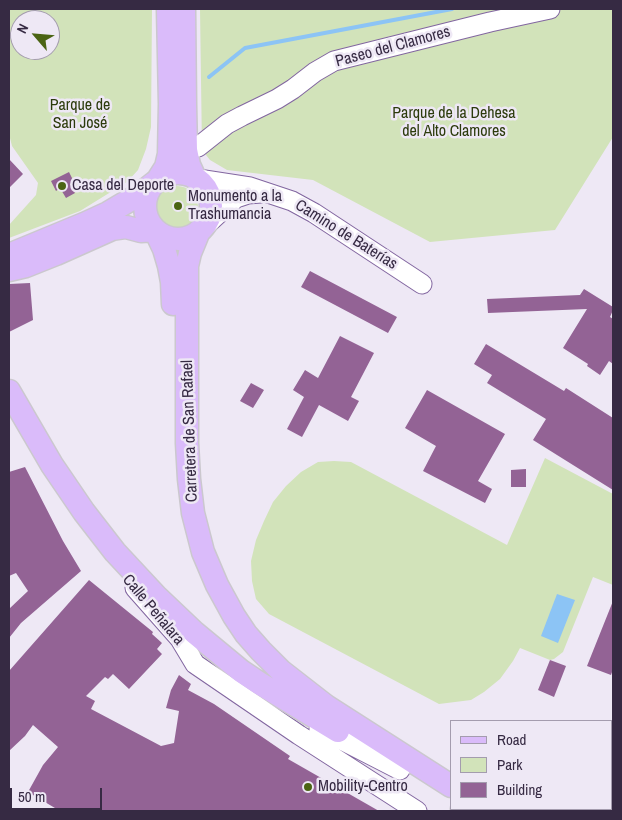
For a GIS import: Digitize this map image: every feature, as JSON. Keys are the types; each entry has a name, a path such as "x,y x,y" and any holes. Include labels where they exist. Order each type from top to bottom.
{"main road":[{"path":"168,9 169,154 166,167 148,192 145,206 147,218 155,230 165,237 177,239 192,236 202,229 210,212 210,200 206,188 196,178 189,165 186,150 184,9"},
{"path":"9,254 100,217 140,194 157,180 168,174 186,174 196,178"},
{"path":"9,270 26,266 56,254 112,228 126,227 141,231 155,230"},
{"name":"Carretera de San Rafael","path":"202,229 188,257 186,276 188,470 190,496 197,531 203,552 217,586 246,634 281,671 326,706 450,785"},
{"name":"Carretera de San Rafael","path":"155,230 168,259 172,282 176,481 182,524 198,576 222,623 231,636 267,676 349,737"},
{"name":"Carretera de San Rafael","path":"9,391 64,483 95,527 130,569 195,633 250,677 450,801"}],"street":[{"name":"Paseo del Clamores","path":"198,147 227,124 277,99 334,61 550,9"},
{"name":"Camino de Baterías","path":"196,178 250,187 292,200 422,284"},
{"name":"Camino de Baterías","path":"202,229 236,198 248,194 267,193"},
{"name":"Calle Peñalara","path":"44,451 55,478 99,543 128,581 180,639 196,664 299,735 417,811"},
{"path":"281,696 298,720 300,726 299,735"},
{"path":"299,735 307,730 324,731 400,770"}],"green space":[{"name":"Parque de San José","path":"9,9 152,9 151,127 146,149 138,170 127,182 80,211 9,238 9,225 36,195 38,183 12,146 9,134"},
{"name":"Parque de la Dehesa del Alto Clamores","path":"200,9 613,9 613,137 555,230 430,242 313,180 227,170 210,160 202,150"},
{"path":"177,186 192,192 198,207 192,222 177,228 162,222 156,207 162,192"},
{"path":"545,458 613,494 613,585 593,577 563,652 550,660 520,648 500,679 471,700 439,704 269,614 256,599 252,581 251,561 256,540 264,521 273,502 286,486 301,472 318,462 351,462 507,545"}],"water":[{"path":"557,594 575,600 558,643 541,636"}],"building":[{"path":"9,159 23,174 9,188"},
{"name":"Casa del Deporte","path":"69,172 74,182 70,184 75,193 66,198 60,188 56,191 51,181"},
{"path":"310,271 397,317 388,333 301,287"},
{"path":"30,283 33,320 9,332 9,284"},
{"path":"584,289 613,307 610,317 613,319 613,364 609,361 600,375 587,366 588,364 563,348 587,309 488,313 487,299 580,295"},
{"path":"340,336 374,353 351,397 359,401 348,421 319,405 302,437 287,429 304,397 293,390 305,370 318,378"},
{"path":"486,344 564,391 566,388 613,418 613,490 533,440 546,419 487,383 492,375 474,364"},
{"path":"251,383 264,390 253,408 240,401"},
{"path":"427,390 505,434 478,481 492,489 485,503 423,471 436,446 405,428"},
{"path":"25,467 63,541 81,571 21,623 9,638 9,609 28,591 16,573 9,576 9,472"},
{"path":"526,469 526,487 511,487 511,470"},
{"path":"89,580 153,632 152,634 162,643 157,649 162,654 129,689 113,674 108,679 105,677 86,696 95,701 91,709 161,746 174,743 179,711 166,708 171,690 179,675 191,684 188,690 214,704 290,756 288,759 379,811 60,811 28,792 43,765 58,747 33,725 25,736 9,751 9,671"},
{"path":"613,601 613,669 611,675 587,666"},
{"path":"550,660 566,666 554,697 538,690"}],"waterway":[{"path":"209,77 245,48 452,9"}],"place":[{"name":"Casa del Deporte","path":"62,186"},
{"name":"Monumento a la Trashumancia","path":"178,206"},
{"name":"Mobility-Centro","path":"308,787"}]}
